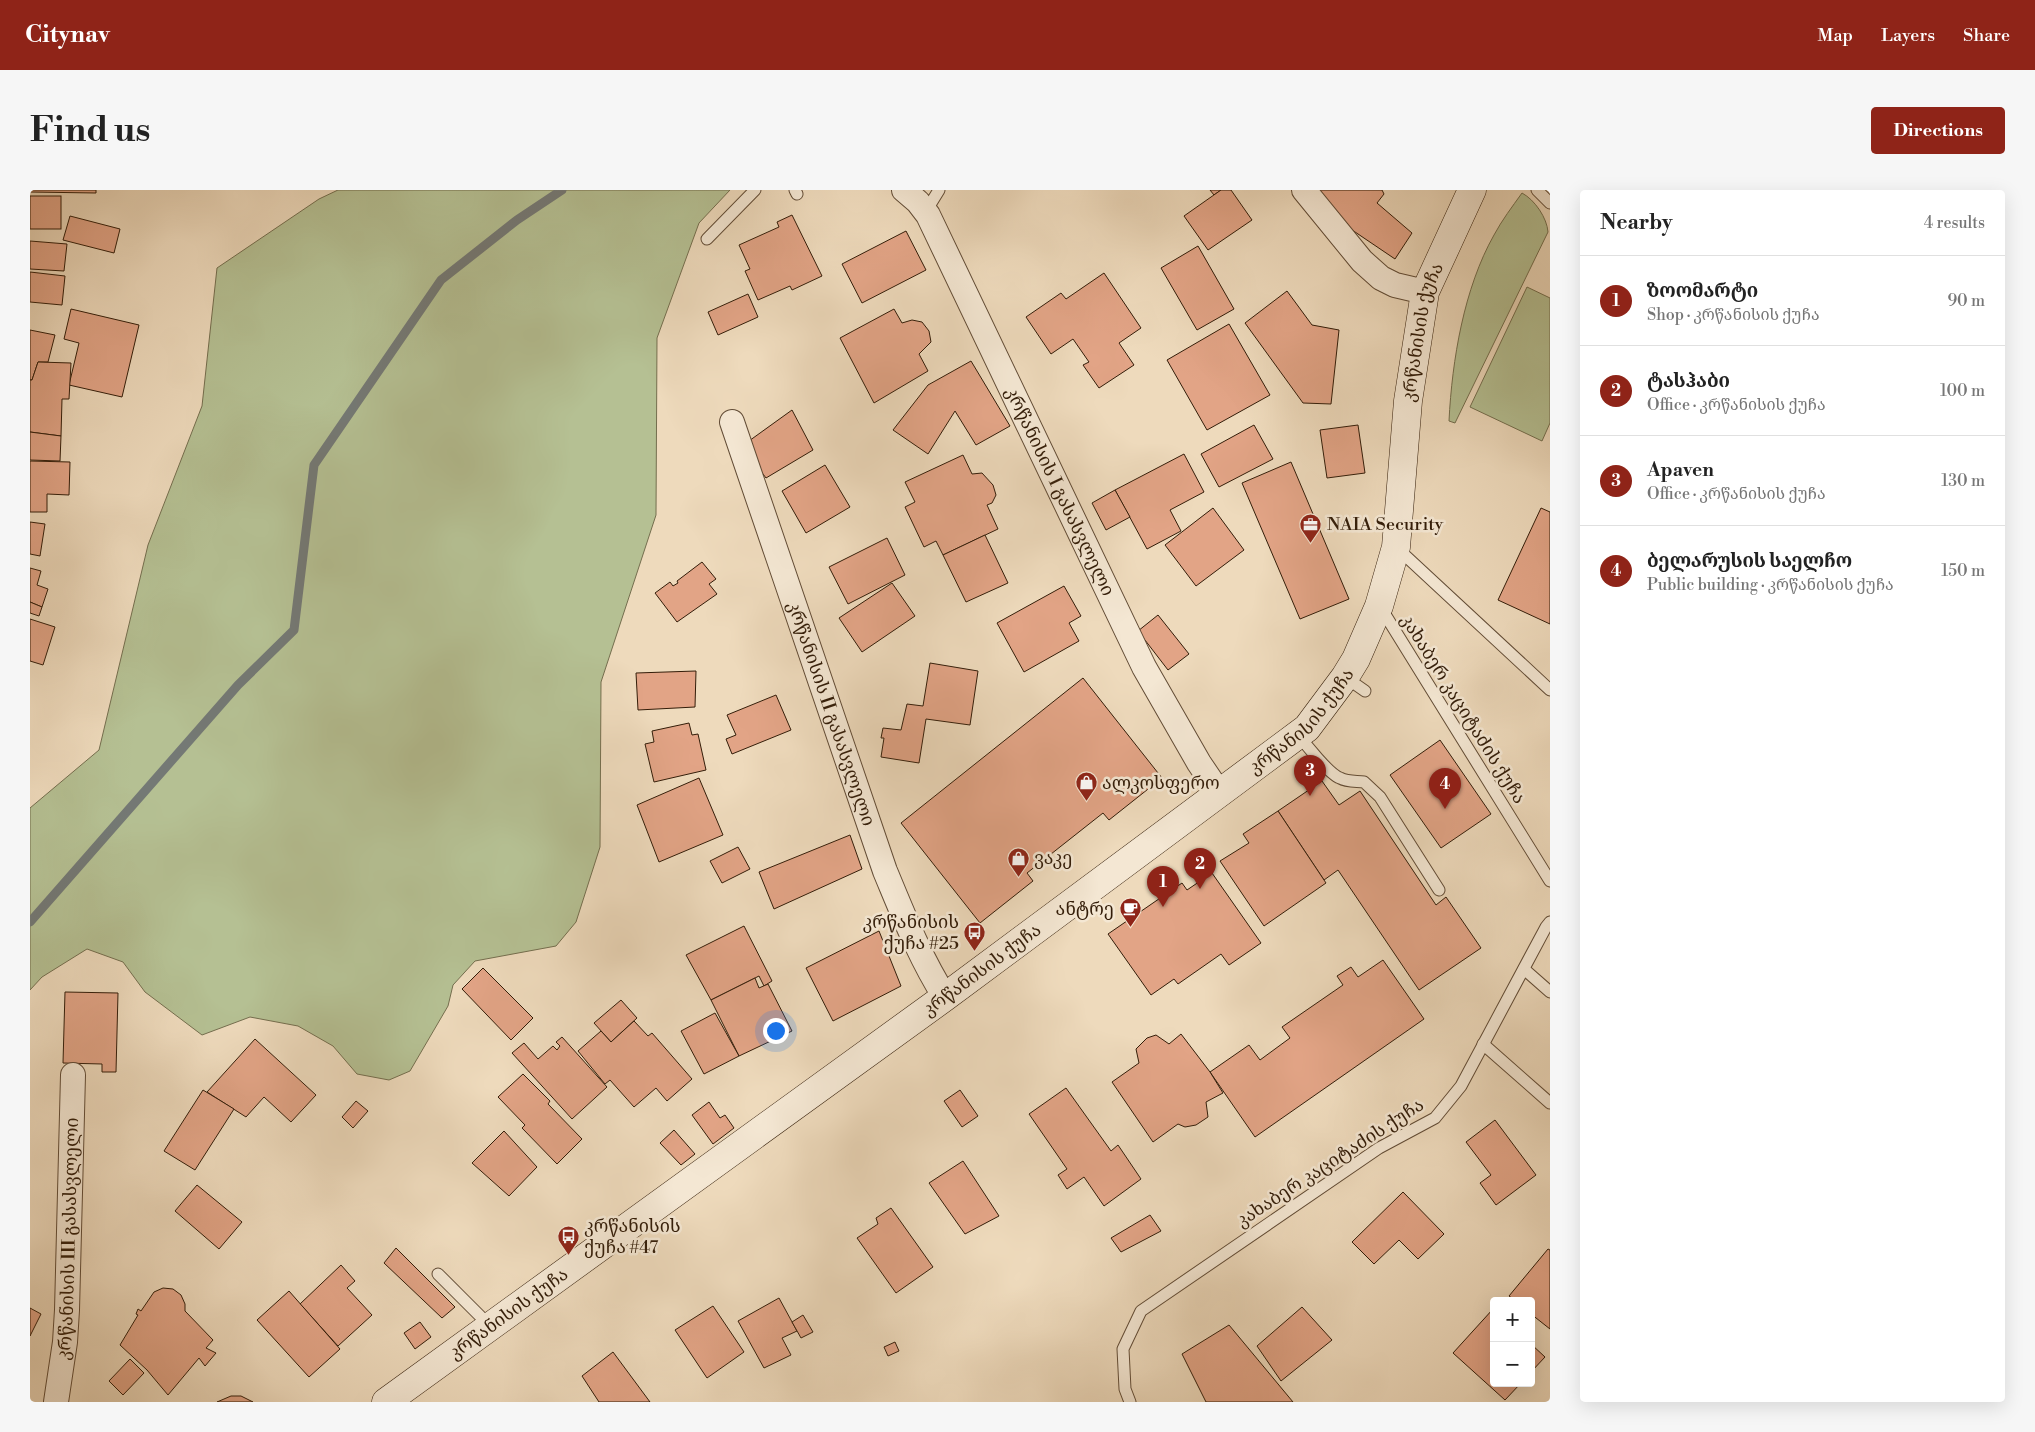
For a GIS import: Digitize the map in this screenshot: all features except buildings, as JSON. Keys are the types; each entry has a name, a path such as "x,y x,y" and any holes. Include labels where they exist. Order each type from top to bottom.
{"street":[{"name":"კრწანისის I გასასვლელი","path":"904,190 918,202 928,215 1144,667 1199,763 1220,794"},
{"path":"1304,190 1362,261 1380,278 1394,286 1425,292"},
{"name":"კრწანისის ქუჩა","path":"386,1402 945,997 1220,794 1307,728 1355,684 1356,659 1380,606 1396,547 1408,401 1425,292 1472,190"},
{"name":"კრწანისის II გასასვლელი","path":"732,422 879,855 903,915 932,977 945,997"},
{"name":"კრწანისის III გასასვლელი","path":"56,1402 65,1342 67,1310 72,1075"}],"lane":[{"path":"707,239 755,190"},
{"path":"928,215 930,203 939,190"},
{"path":"1537,190 1550,203"},
{"path":"1396,547 1550,690"},
{"name":"კახაბერ კაციტაძის ქუჩა","path":"1380,606 1550,881"},
{"path":"1298,734 1310,750 1338,778 1364,782 1380,797 1439,890"},
{"name":"კახაბერ კაციტაძის ქუჩა","path":"1130,1402 1125,1389 1123,1349 1141,1311 1379,1148 1434,1118 1461,1086 1550,922"},
{"path":"1524,969 1550,992"},
{"path":"1483,1044 1550,1103"},
{"path":"438,1274 490,1326"}],"green space":[{"path":"338,190 730,190 699,223 657,338 656,515 601,682 600,847 576,922 556,946 475,961 453,985 448,1006 410,1071 389,1080 357,1074 333,1046 298,1026 250,1017 202,1035 145,992 123,962 87,949 42,977 30,990 30,808 99,750 148,545 202,406 217,268 319,199"},
{"path":"1522,193 1540,210 1548,232 1455,423 1449,421 1453,374 1467,301 1494,235"},
{"path":"1527,287 1550,298 1550,423 1542,441 1470,407"}],"waterway":[{"path":"30,922 238,685 294,630 314,465 441,280 517,220 562,190"}],"place":[{"name":"NAIA Security","path":"1311,543"},
{"name":"Apaven","path":"1310,796"},
{"name":"ალკოსფერო","path":"1086,802"},
{"name":"ბელარუსის საელჩო","path":"1445,809"},
{"name":"ვაკე","path":"1018,877"},
{"name":"ტასჰაბი","path":"1200,889"},
{"name":"ზოომარტი","path":"1163,907"},
{"name":"ანტრე","path":"1130,928"},
{"name":"კრწანისის ქუჩა #25","path":"975,951"},
{"name":"კრწანისის ქუჩა #47","path":"568,1255"}]}
